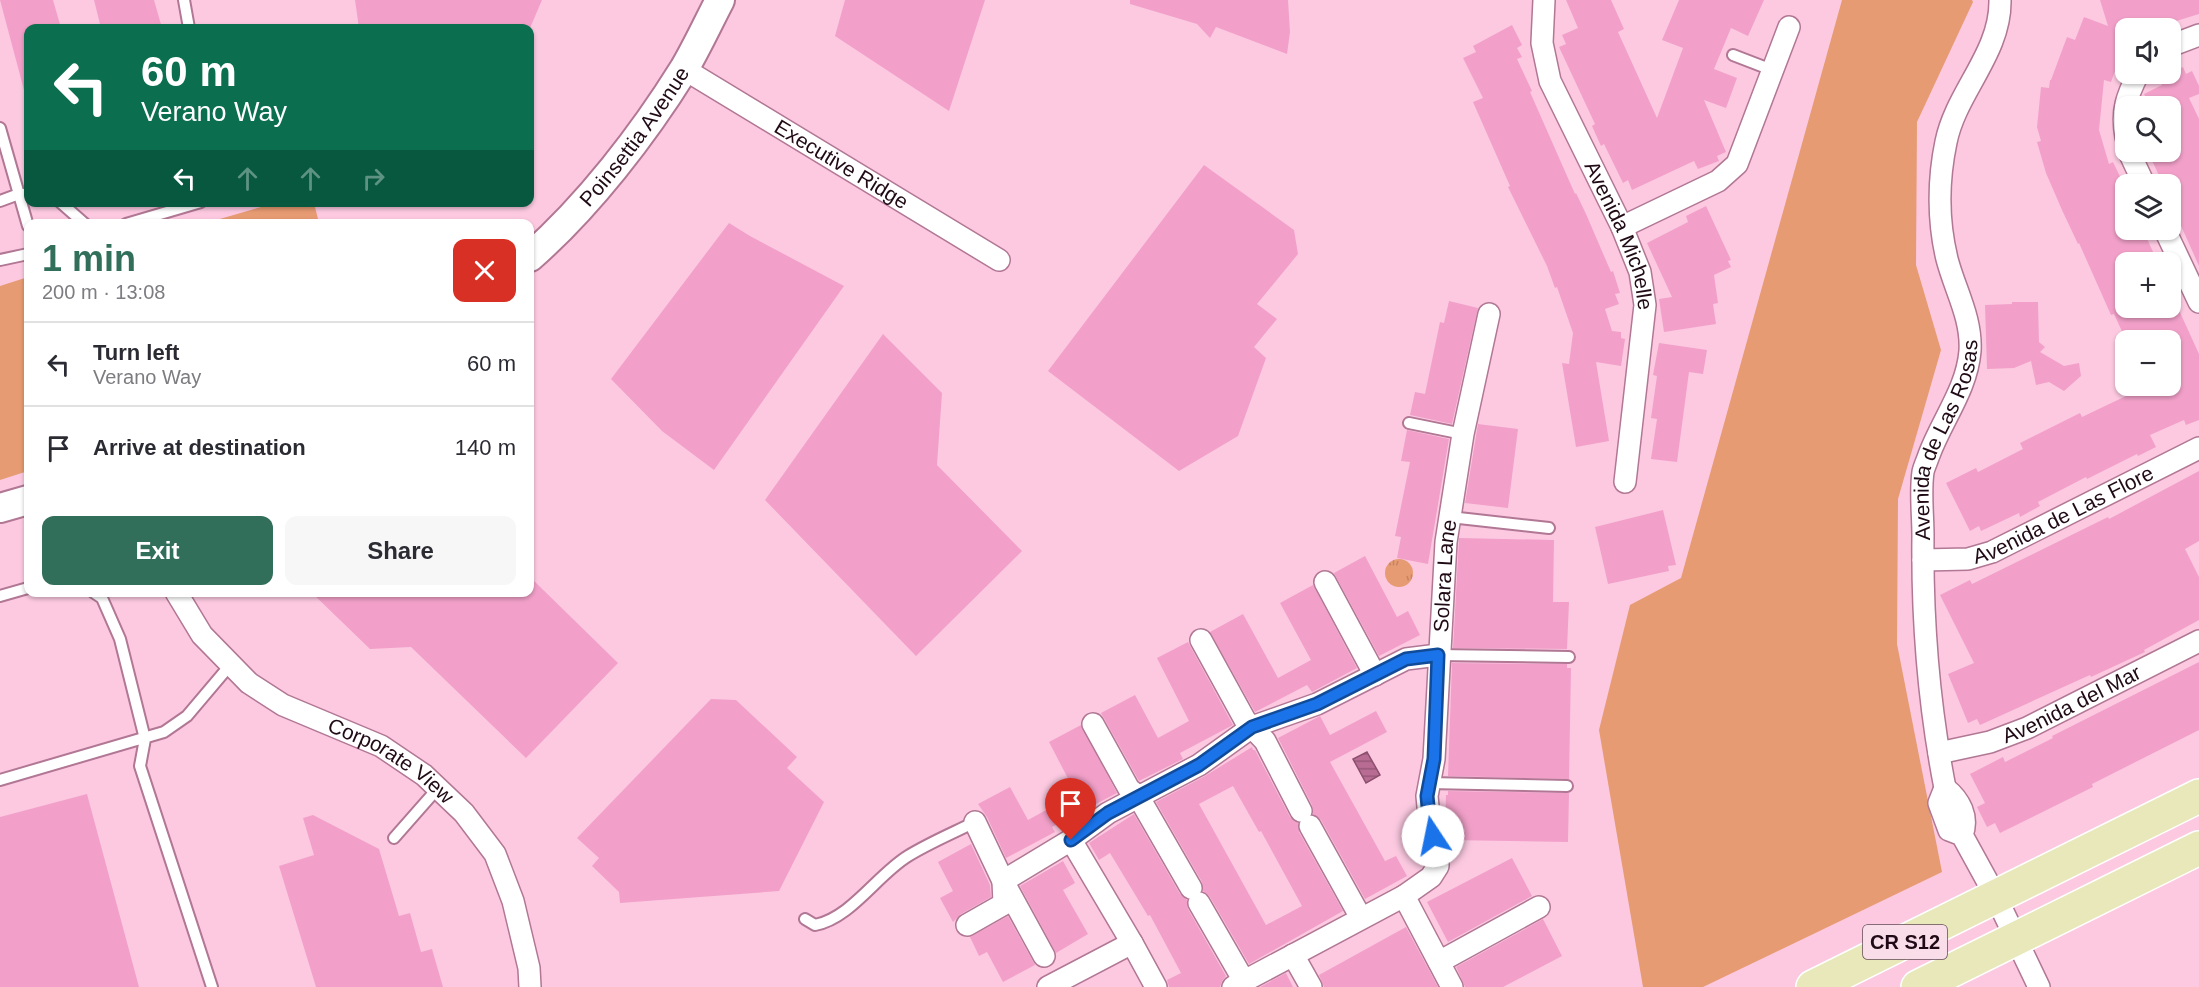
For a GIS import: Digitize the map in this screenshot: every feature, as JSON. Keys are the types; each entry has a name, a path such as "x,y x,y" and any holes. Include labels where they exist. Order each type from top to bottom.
{"main road":[{"name":"Poinsettia Avenue","path":"534,253 552,237 622,158 684,69 720,0"},
{"path":"0,508 24,501"},
{"name":"CR S12","path":"1813,987 2199,796"},
{"name":"CR S12","path":"1918,987 2199,848"}],"street":[{"name":"Avenida Michelle","path":"1544,0 1542,43 1550,81 1622,227 1640,272 1646,305 1625,482"},
{"name":"Avenida de Las Rosas","path":"2000,0 2001,16 1990,46 1960,104 1946,140 1941,182 1942,227 1947,260 1968,321 1970,351 1964,384 1936,438 1923,472 1926,640 1938,753 1945,788 1956,797 1966,824 1962,835 2017,938 2039,987"},
{"path":"1622,227 1718,181 1737,164 1789,27"},
{"path":"2181,42 2199,35"},
{"name":"Executive Ridge","path":"684,69 999,260"},
{"path":"2170,240 2199,302"},
{"name":"Solara Lane","path":"1092,724 1130,789 1138,796 1195,896 1238,984 1404,896 1431,877 1438,866 1438,855 1429,817 1427,796 1434,759 1446,542 1463,434 1489,314"},
{"name":"Avenida de Las Flore","path":"1923,560 1968,559 1992,552 2199,448"},
{"path":"1325,582 1375,675"},
{"name":"Corporate View","path":"179,597 202,635 249,683 283,705 381,746 424,775 464,813 495,854 513,901 529,968 530,987"},
{"path":"1201,639 1245,720 1265,741 1361,918"},
{"name":"Avenida del Mar","path":"1938,753 1990,742 2027,728 2199,641"},
{"path":"1003,881 1071,840 1108,813 1199,765 1252,727 1317,704 1406,659 1438,655"},
{"path":"975,822 1003,881 1044,956"},
{"path":"1071,840 1156,987"},
{"path":"967,925 1004,904 1003,881"},
{"path":"1404,896 1452,987"},
{"path":"1438,962 1539,907"},
{"path":"1048,987 1132,943"},
{"path":"1293,955 1311,987"}],"lane":[{"path":"184,0 188,24"},
{"path":"1733,56 1772,70"},
{"path":"0,128 24,194 0,201"},
{"path":"66,207 79,219"},
{"path":"143,219 184,207"},
{"path":"0,260 24,255"},
{"path":"1409,423 1463,434"},
{"path":"1450,517 1549,528"},
{"path":"0,596 24,589"},
{"path":"100,597 120,639 145,739 140,766 212,987"},
{"path":"1438,655 1569,657"},
{"path":"0,780 164,732 187,716 231,664"},
{"path":"1429,783 1568,786"},
{"path":"394,838 438,788"},
{"path":"805,919 815,926 834,919 885,873 908,856 975,822"}],"green space":[{"path":"1842,0 1972,0 1973,2 1917,122 1916,265 1941,350 1898,499 1897,644 1942,872 1703,987 1643,987 1599,730 1630,605 1681,578"},
{"path":"261,207 315,207 318,219 220,219"},
{"path":"24,278 24,472 0,480 0,286"},
{"path":"1399,559 1409,563 1413,573 1409,583 1399,587 1389,583 1385,573 1389,563"}],"shaded area":[{"path":"1367,752 1380,775 1366,783 1353,759"}],"building":[{"path":"0,0 53,0 60,24 24,24 24,90"},
{"path":"94,0 154,0 161,24 100,24"},
{"path":"355,0 542,0 532,24 358,24"},
{"path":"845,0 985,0 949,111 835,36"},
{"path":"1130,0 1288,0 1290,32 1287,54 1216,27 1210,38 1197,24 1130,4"},
{"path":"1566,0 1611,0 1624,29 1618,32 1657,118 1683,48 1662,40 1679,0 1764,0 1748,36 1731,28 1714,69 1737,78 1726,108 1704,100 1726,152 1717,156 1719,161 1698,169 1694,161 1632,190 1628,180 1623,183 1604,144 1601,146 1592,126 1595,124 1559,47 1566,44 1562,35 1578,28"},
{"path":"2100,0 2199,0 2199,14 2181,20 2115,18 2115,71 2111,82 2104,80 2099,130 2109,164 2113,162 2119,174 2115,174 2115,240 2148,240 2153,252 2115,252 2115,316 2114,314 2111,315 2062,210 2046,173 2037,142 2041,141 2037,127 2041,87 2049,88 2067,37 2075,40 2084,17 2108,26"},
{"path":"1512,25 1522,45 1517,48 1522,57 1517,59 1532,91 1530,92 1611,272 1613,271 1620,293 1615,294 1619,304 1605,309 1612,331 1621,332 1621,338 1625,339 1621,366 1596,362 1609,441 1576,447 1562,363 1569,364 1573,333 1557,287 1555,288 1547,266 1508,187 1510,186 1473,102 1483,98 1463,58 1476,52 1473,46"},
{"path":"2183,67 2186,74 2192,71 2199,86 2199,94 2189,98 2199,119 2199,266 2181,226 2181,174 2158,174 2153,162 2181,162 2181,96 2145,96 2144,94 2162,84 2181,84 2181,68"},
{"path":"1204,165 1294,230 1298,254 1257,304 1277,319 1254,347 1266,358 1238,436 1179,471 1048,371"},
{"path":"1706,206 1731,260 1728,261 1731,267 1714,275 1718,303 1713,304 1716,324 1664,332 1659,299 1672,297 1647,243 1688,222 1686,216"},
{"path":"729,223 844,286 714,470 662,431 611,379"},
{"path":"1449,301 1478,308 1452,424 1410,415 1415,392 1425,394 1440,322 1444,323"},
{"path":"2012,302 2038,302 2039,342 2045,347 2040,352 2064,366 2079,363 2081,376 2064,391 2049,382 2036,385 2031,361 2014,368 1987,369 1985,305 2012,304"},
{"path":"2181,315 2199,354 2199,420 2186,425 2184,420 2150,435 2156,447 2087,479 2086,477 2038,502 2040,506 2020,517 2019,513 1981,531 1979,526 1970,531 1946,483 1976,468 1978,472 2023,449 2020,443 2080,413 2082,417 2126,396 2181,396 2181,330 2121,330 2116,318 2181,318"},
{"path":"883,334 942,393 937,465 1022,551 916,656 765,500"},
{"path":"1659,343 1707,350 1703,374 1689,372 1677,462 1651,459 1657,419 1651,418 1657,376 1653,375"},
{"path":"1478,424 1518,429 1508,508 1465,503"},
{"path":"1407,430 1449,439 1428,564 1397,558 1401,537 1395,536 1410,462 1401,461"},
{"path":"2199,471 2199,541 2185,549 2199,577 2199,620 2144,650 2145,652 2091,677 2090,675 1980,725 1977,719 1968,723 1948,674 1974,663 1940,595 1970,580 1972,584 2108,517 2109,519"},
{"path":"1663,510 1676,565 1668,566 1669,571 1608,584 1595,527"},
{"path":"1459,538 1554,540 1553,602 1569,602 1567,649 1453,648"},
{"path":"1365,556 1397,617 1408,611 1420,635 1379,656 1334,573"},
{"path":"534,581 618,663 526,758 411,647 370,649 316,597 534,597"},
{"path":"1313,585 1357,668 1312,692 1307,685 1255,712 1210,632 1243,614 1278,678 1311,660 1280,603"},
{"path":"1188,642 1233,725 1180,753 1183,759 1139,781 1101,713 1135,695 1158,738 1189,721 1157,658"},
{"path":"2199,662 2199,730 2092,784 2093,787 2000,833 1995,823 1987,827 1977,807 1985,803 1970,774 2003,757 2005,762"},
{"path":"1452,663 1567,664 1567,668 1571,668 1569,779 1448,776"},
{"path":"711,699 736,700 797,757 787,768 824,802 779,891 620,903 619,892 592,866 599,858 577,838"},
{"path":"1376,711 1387,732 1330,762 1385,861 1396,856 1407,876 1365,899 1321,820 1313,814 1312,805 1278,738 1320,716 1330,735"},
{"path":"1081,725 1117,793 1052,827 1055,832 1006,858 987,817 978,804 1010,787 1028,820 1066,799 1064,796 1074,790 1049,742"},
{"path":"1252,747 1290,817 1298,823 1299,832 1343,911 1249,964 1210,897 1203,891 1202,882 1156,802","holes":["1233,786 1259,832 1261,831 1302,906 1266,925 1199,804"]},
{"path":"1448,791 1569,793 1568,842 1447,840 1445,829"},
{"path":"87,794 139,987 0,987 0,817"},
{"path":"1134,814 1180,894 1187,900 1188,909 1226,976 1220,987 1169,987 1167,980 1181,973 1150,915 1148,916 1110,853 1099,860 1089,843"},
{"path":"313,815 379,849 399,916 410,913 421,952 432,949 443,987 316,987 279,866 314,855 303,818"},
{"path":"971,844 990,885 991,897 961,914 953,922 940,898 953,891 938,862"},
{"path":"1512,858 1532,896 1448,942 1427,902"},
{"path":"1063,861 1075,883 1063,890 1088,934 1056,953 1020,886"},
{"path":"1008,916 1035,965 1003,982 987,952 979,956 970,937"},
{"path":"1543,919 1562,956 1503,987 1465,987 1456,967"},
{"path":"1406,927 1438,987 1324,987 1319,975"},
{"path":"1286,973 1293,987 1260,987"}],"route":[{"path":"1071,840 1108,813 1199,765 1252,727 1317,704 1406,659 1438,655 1434,759 1427,796 1433,836"}]}
